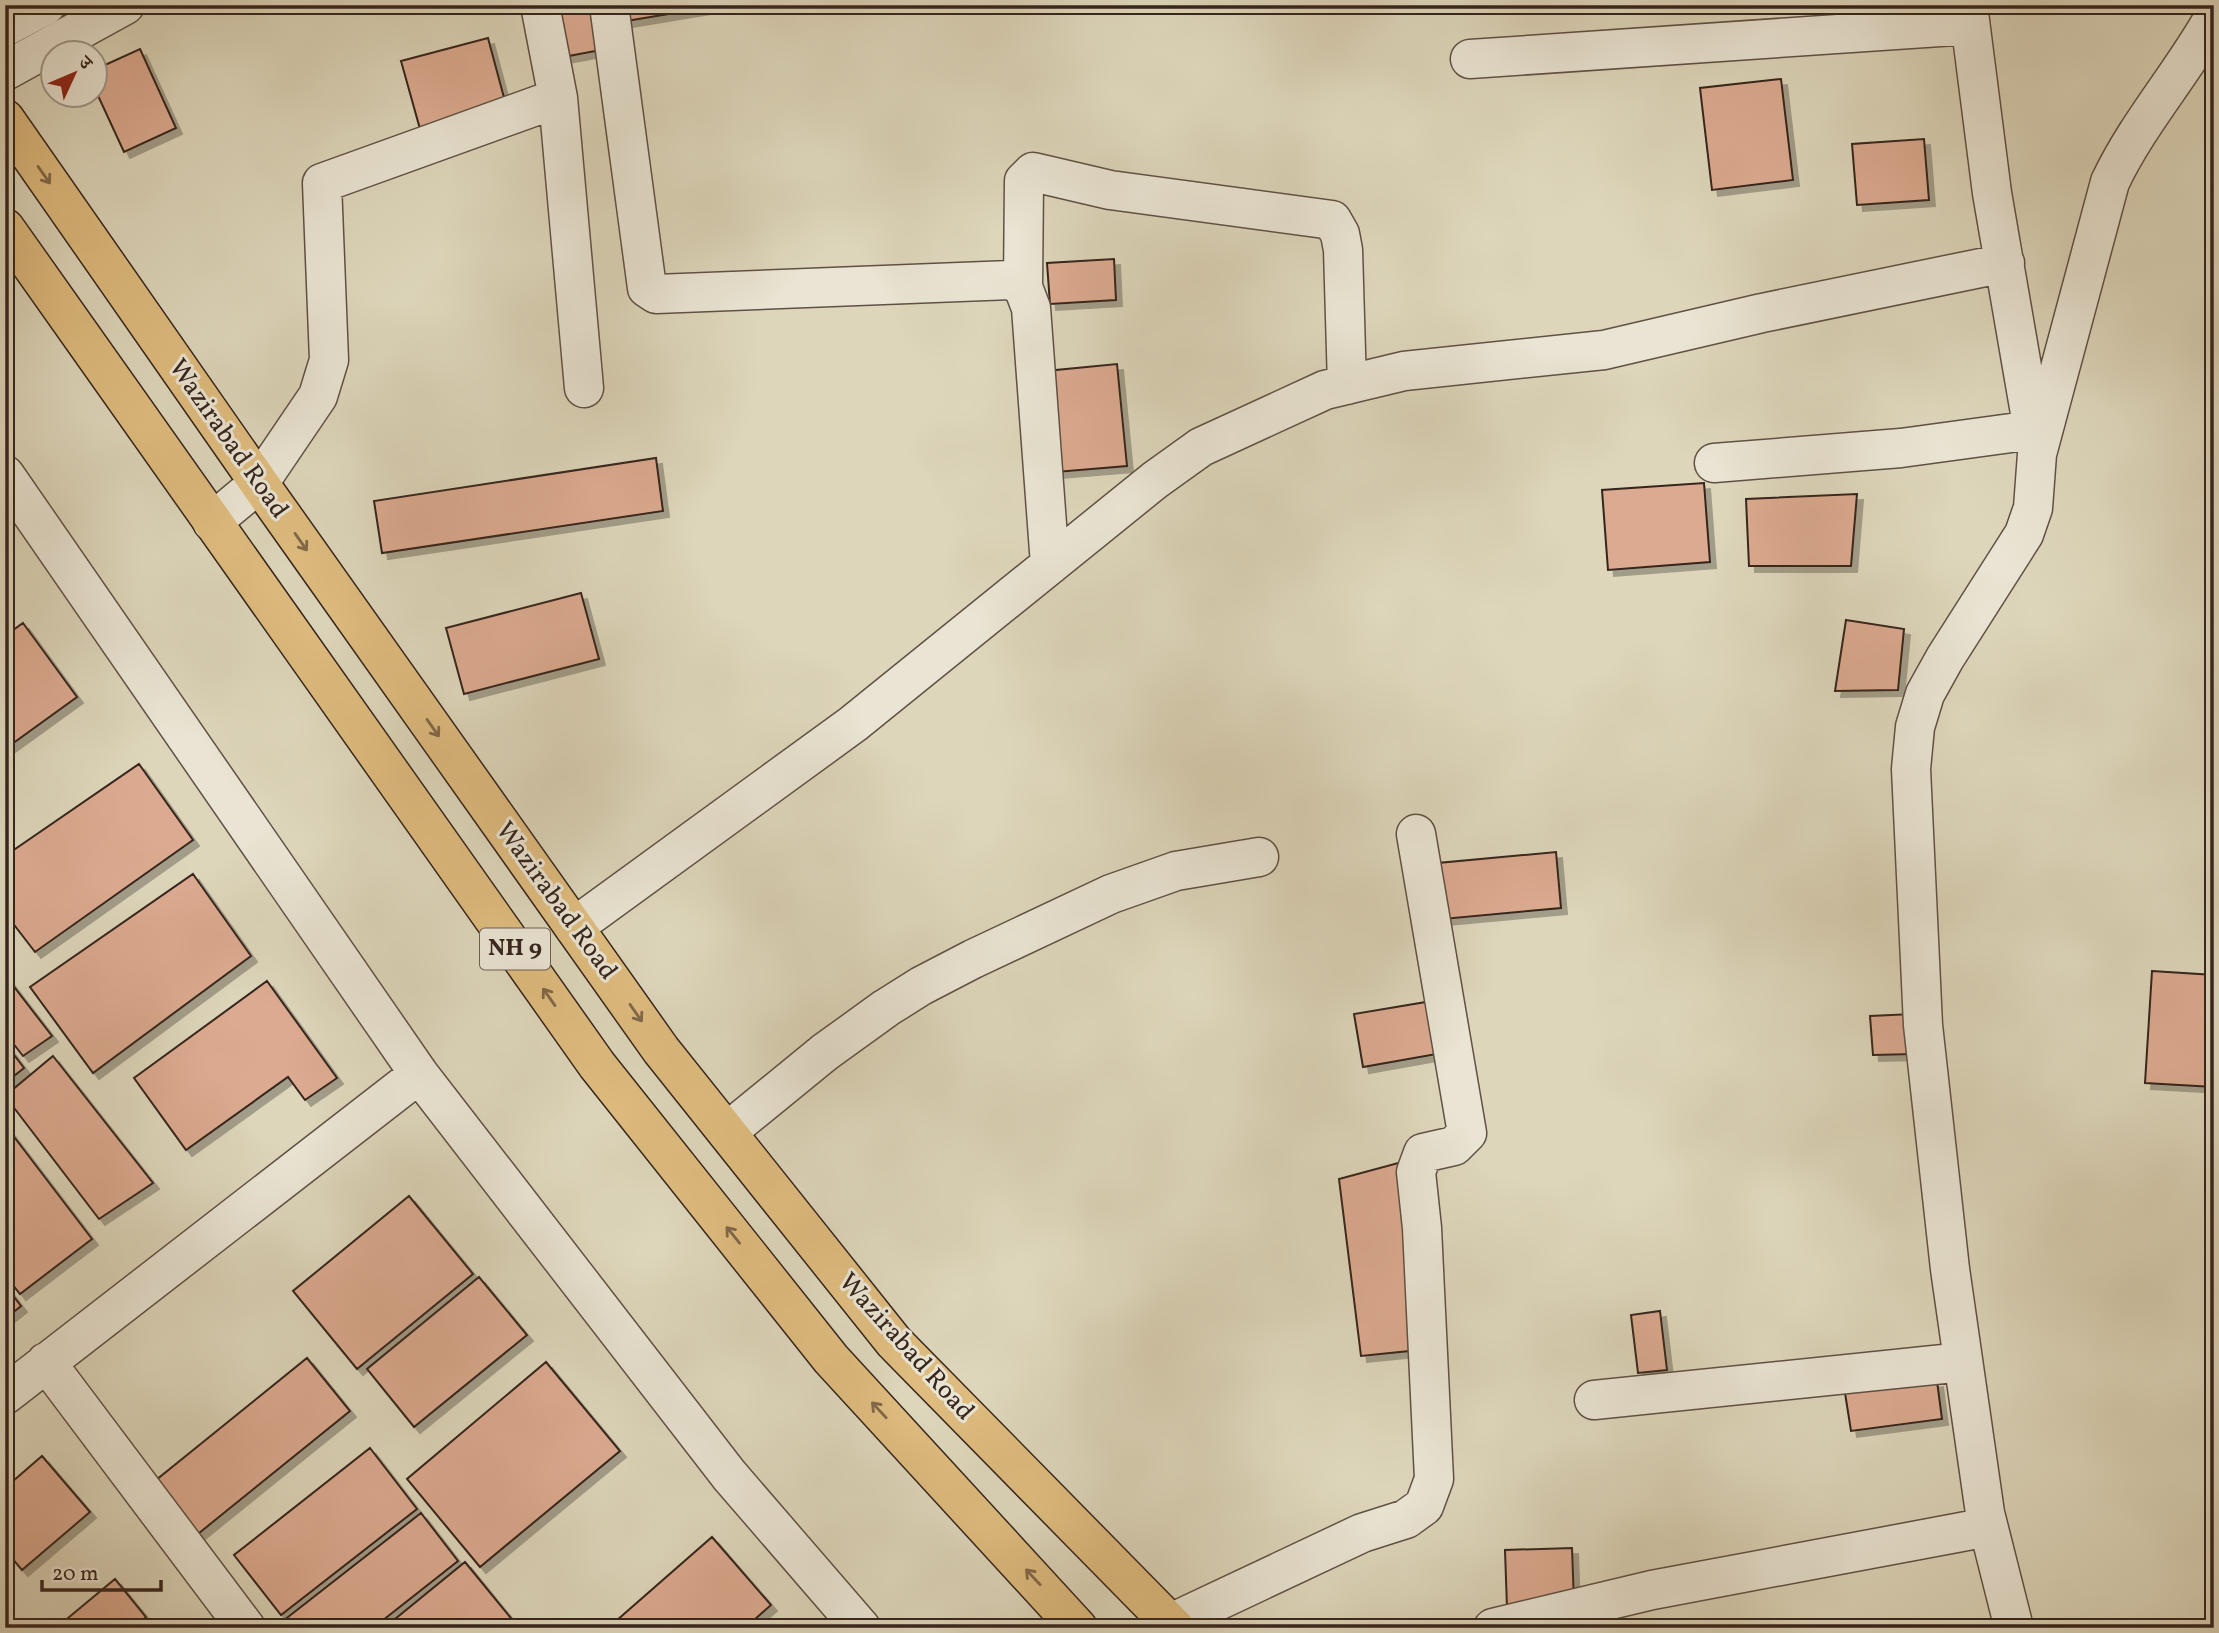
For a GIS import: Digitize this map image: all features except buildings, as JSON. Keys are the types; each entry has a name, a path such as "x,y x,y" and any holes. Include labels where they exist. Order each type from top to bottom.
{"highway":[{"name":"Wazirabad Road","path":"5,119 661,1050 894,1342 1173,1625"},
{"name":"NH 9","path":"5,229 597,1065 831,1359 1078,1628"}],"street":[{"path":"5,27 46,5"},
{"path":"5,71 125,5"},
{"path":"540,5 558,98 584,388"},
{"path":"609,5 647,288 656,294 1012,280 1023,287"},
{"path":"1471,59 1969,15 1993,193 2035,442 2033,508 2024,534 1925,694 1915,727 1911,769 1923,1025 1950,1269 1988,1527 2014,1628"},
{"path":"2035,442 2110,182 2125,151 2196,49 2214,17"},
{"path":"212,522 259,483 318,396 329,360 322,183 558,98"},
{"path":"1050,565 1031,308 1023,287 1024,181 1033,172 1110,190 1332,220 1340,233 1343,250 1347,385"},
{"path":"574,927 853,724 1155,480 1201,447 1325,390 1404,371 1604,350 1762,313 2005,263"},
{"path":"1714,463 2035,442"},
{"path":"5,475 419,1074 729,1475 861,1628"},
{"path":"1173,1625 1362,1533 1406,1518 1424,1506 1434,1479 1422,1228 1416,1172 1423,1153 1454,1146 1468,1133 1416,834"},
{"path":"727,1132 825,1052 886,1008 973,959 1111,894 1197,867 1259,857"},
{"path":"5,1395 419,1074"},
{"path":"46,1362 246,1628"},
{"path":"1594,1400 1963,1362"},
{"path":"1493,1628 1653,1590 1988,1527"}]}
